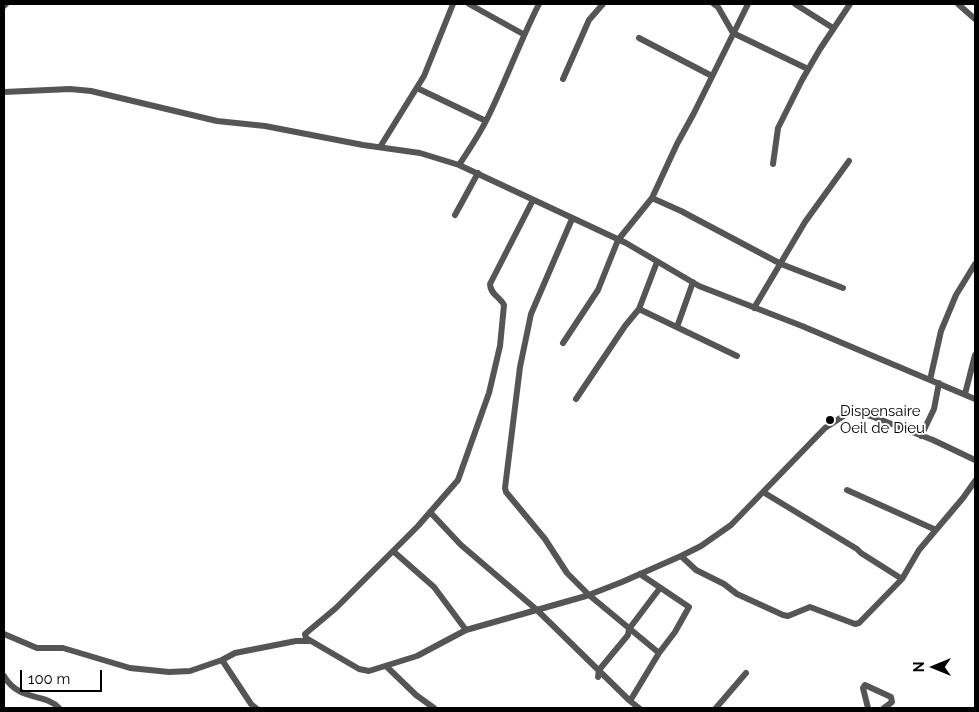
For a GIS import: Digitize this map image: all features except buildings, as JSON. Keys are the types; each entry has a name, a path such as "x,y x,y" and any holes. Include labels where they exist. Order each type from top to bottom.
{"street":[{"path":"380,148 424,76 452,4"},
{"path":"469,4 523,34"},
{"path":"482,10 485,4"},
{"path":"459,165 486,121 510,69 523,34 539,4"},
{"path":"563,79 589,20 603,4"},
{"path":"714,4 718,7 734,33 808,69"},
{"path":"563,344 598,290 618,240 652,198 677,144 748,4"},
{"path":"795,4 833,28"},
{"path":"773,164 778,128 808,69 850,4"},
{"path":"958,4 975,18"},
{"path":"639,38 712,76"},
{"path":"417,88 486,121"},
{"path":"4,92 70,89 91,91 217,120 265,126 380,148 420,153 459,165 572,220 618,240 693,282 975,399"},
{"path":"754,308 805,222 849,161"},
{"path":"455,215 478,174"},
{"path":"652,198 781,264 843,288"},
{"path":"533,200 490,284 492,292 502,300 504,305 500,346 489,393 461,474 430,512 393,551 336,608 305,634 306,638 312,642 364,671 420,655 466,630 589,595 640,574 701,546 732,525 825,428 848,413 855,412 871,416 975,460"},
{"path":"572,220 531,314 520,367 505,488 506,492 545,539 567,574 589,595 659,653"},
{"path":"576,399 625,326 639,309 657,262"},
{"path":"930,380 941,331 956,295 975,264"},
{"path":"678,326 693,282"},
{"path":"639,309 678,326 737,356"},
{"path":"965,394 975,355"},
{"path":"921,436 934,410 938,383"},
{"path":"681,556 696,570 724,584 737,594 783,615 788,616 806,607 810,607 855,624 859,623 902,579 919,550 975,481"},
{"path":"847,490 936,530"},
{"path":"763,492 849,544 902,579"},
{"path":"430,512 461,545 537,610 599,674 640,708"},
{"path":"393,551 434,587 466,630"},
{"path":"630,701 689,607 640,574"},
{"path":"599,674 628,635 629,629 660,588"},
{"path":"4,634 37,648 63,648 130,668 169,672 182,672 194,669 242,652 296,641 312,642"},
{"path":"222,660 251,704 256,708"},
{"path":"386,666 416,695 434,708"},
{"path":"716,708 746,673"},
{"path":"4,676 21,693 53,703 59,708"},
{"path":"868,708 863,688 865,685 891,697 892,702 884,708"}],"place":[{"name":"Dispensaire Oeil de Dieu","path":"830,420"}]}
